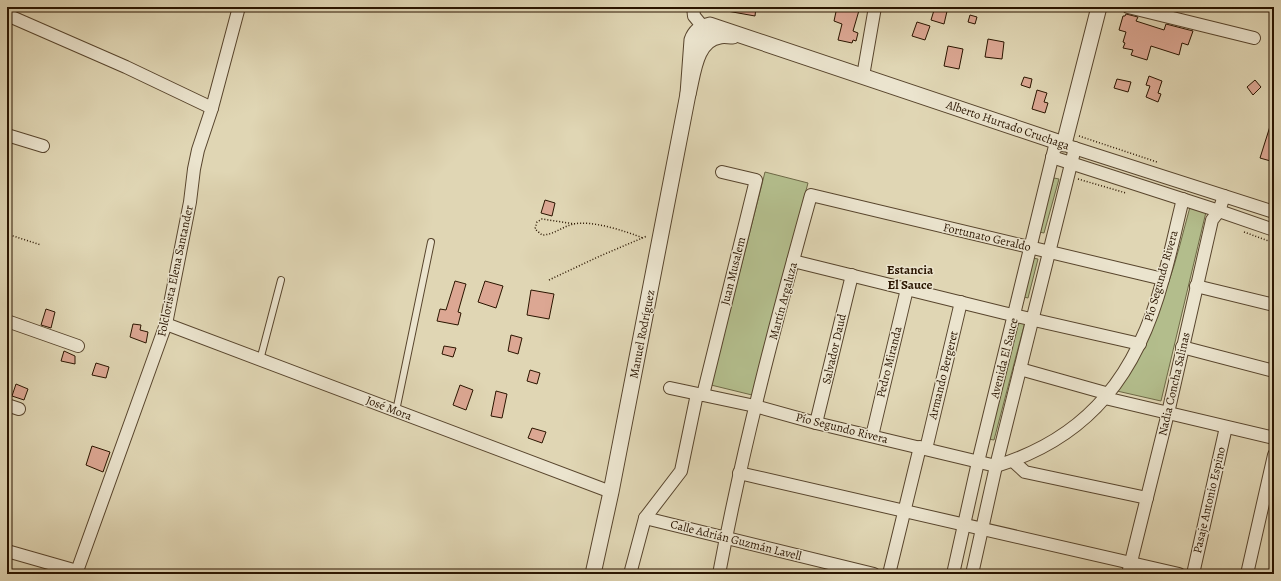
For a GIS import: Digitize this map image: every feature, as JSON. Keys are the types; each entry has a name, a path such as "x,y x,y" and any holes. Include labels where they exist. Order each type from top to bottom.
{"street":[{"name":"Folclorista Elena Santander","path":"76,573 166,324 190,202 195,162 212,108 239,7"},
{"path":"694,7 694,16 703,27 710,25 743,37"},
{"path":"863,76 875,7"},
{"name":"Avenida El Sauce","path":"972,574 996,466 1071,162 1065,145 1099,7"},
{"path":"1128,7 1254,38"},
{"path":"7,15 126,67 212,108"},
{"name":"Manuel Rodríguez","path":"688,94 692,40 696,32 703,27"},
{"name":"Manuel Rodríguez","path":"593,574 663,232 688,94 698,55 704,45 713,38 721,35 743,37"},
{"name":"Alberto Hurtado Cruchaga","path":"743,37 1065,145 1274,212"},
{"path":"7,135 43,146"},
{"name":"Avenida El Sauce","path":"953,574 978,462 1052,157 1065,145"},
{"name":"Alberto Hurtado Cruchaga","path":"1052,157 1274,230"},
{"name":"Juan Musalem","path":"700,395 756,180 722,172"},
{"name":"Fortunato Geraldo","path":"811,195 1163,279"},
{"name":"Martín Argaluza","path":"719,574 739,473 755,406 811,195"},
{"name":"Nadia Concha Salinas","path":"1130,568 1168,413 1212,220 1220,211 1224,196"},
{"name":"Pío Segundo Rivera","path":"670,388 755,406 816,423 996,466 1013,461 1060,437 1081,422 1107,396 1126,370 1146,330 1163,279 1182,199"},
{"path":"793,261 1140,344"},
{"name":"Salvador Daud","path":"816,423 852,275"},
{"path":"1196,286 1274,305"},
{"name":"Pedro Miranda","path":"872,436 907,289"},
{"name":"Armando Bergeret","path":"889,574 904,511 923,448 961,302"},
{"path":"7,321 78,346"},
{"name":"José Mora","path":"166,324 611,492"},
{"path":"1182,347 1274,371"},
{"path":"1020,370 1168,413 1274,438"},
{"path":"630,574 645,518 681,471 700,395"},
{"path":"7,405 19,409"},
{"name":"Pasaje Antonio Espino","path":"1193,574 1226,427"},
{"path":"1247,574 1274,455"},
{"path":"1013,461 1025,472 1147,498"},
{"path":"739,473 982,528 1130,568 1179,574"},
{"name":"Calle Adrián Guzmán Lavell","path":"645,518 874,574"},
{"path":"7,551 76,573"}],"lane":[{"path":"396,411 431,242"},
{"path":"260,360 281,280"}],"path":[{"path":"575,224 562,228 550,235 542,235 535,229 537,222 542,219 575,224 600,225 642,238"},
{"path":"549,280 642,238 663,232"},
{"path":"7,234 41,245"}],"green space":[{"path":"765,172 808,183 752,395 711,385"},
{"path":"1054,178 1059,179 1044,233 1039,232"},
{"path":"1190,207 1206,212 1161,401 1117,391 1139,352 1158,312 1174,265"},
{"path":"1033,258 1038,259 1028,298 1024,297"},
{"path":"1018,320 1025,322 994,440 988,439"}],"building":[{"path":"727,7 756,7 755,16 727,11"},
{"path":"837,7 860,7 853,31 858,33 856,41 853,40 852,43 838,40 842,24 834,21"},
{"path":"935,7 948,7 944,24 931,20"},
{"path":"1126,14 1138,17 1136,21 1164,30 1166,24 1193,31 1188,45 1182,43 1179,55 1151,46 1147,60 1131,55 1133,50 1123,48 1126,32 1119,30 1123,16"},
{"path":"970,15 977,17 975,24 968,22"},
{"path":"917,22 930,26 925,40 912,36"},
{"path":"988,39 1004,42 1002,59 985,57"},
{"path":"948,46 963,49 959,69 944,66"},
{"path":"1149,76 1162,81 1158,93 1161,94 1158,102 1146,97 1150,86 1146,85"},
{"path":"1024,77 1032,79 1030,88 1021,85"},
{"path":"1117,79 1131,82 1128,92 1114,88"},
{"path":"1255,80 1261,87 1253,95 1247,87"},
{"path":"1037,90 1047,93 1044,102 1048,103 1045,113 1032,109"},
{"path":"1272,120 1274,120 1274,162 1260,158"},
{"path":"545,200 555,203 552,216 541,213"},
{"path":"455,281 466,284 458,312 461,313 458,325 437,321 440,309 446,310"},
{"path":"485,281 503,286 496,308 478,302"},
{"path":"531,290 554,294 549,319 527,315"},
{"path":"46,309 55,312 51,328 41,325"},
{"path":"133,324 141,325 140,330 148,332 146,343 130,337"},
{"path":"511,335 522,338 518,354 508,351"},
{"path":"444,346 456,348 453,357 442,354"},
{"path":"64,351 75,356 75,364 61,361"},
{"path":"96,363 109,367 106,378 92,375"},
{"path":"530,370 540,373 537,384 527,381"},
{"path":"16,384 28,389 24,400 12,396"},
{"path":"460,385 473,390 466,410 453,405"},
{"path":"496,391 507,394 502,418 491,416"},
{"path":"532,428 546,432 542,443 528,438"},
{"path":"92,446 110,452 103,472 86,465"}],"district":[{"name":"Estancia El Sauce","path":"910,276"}]}
